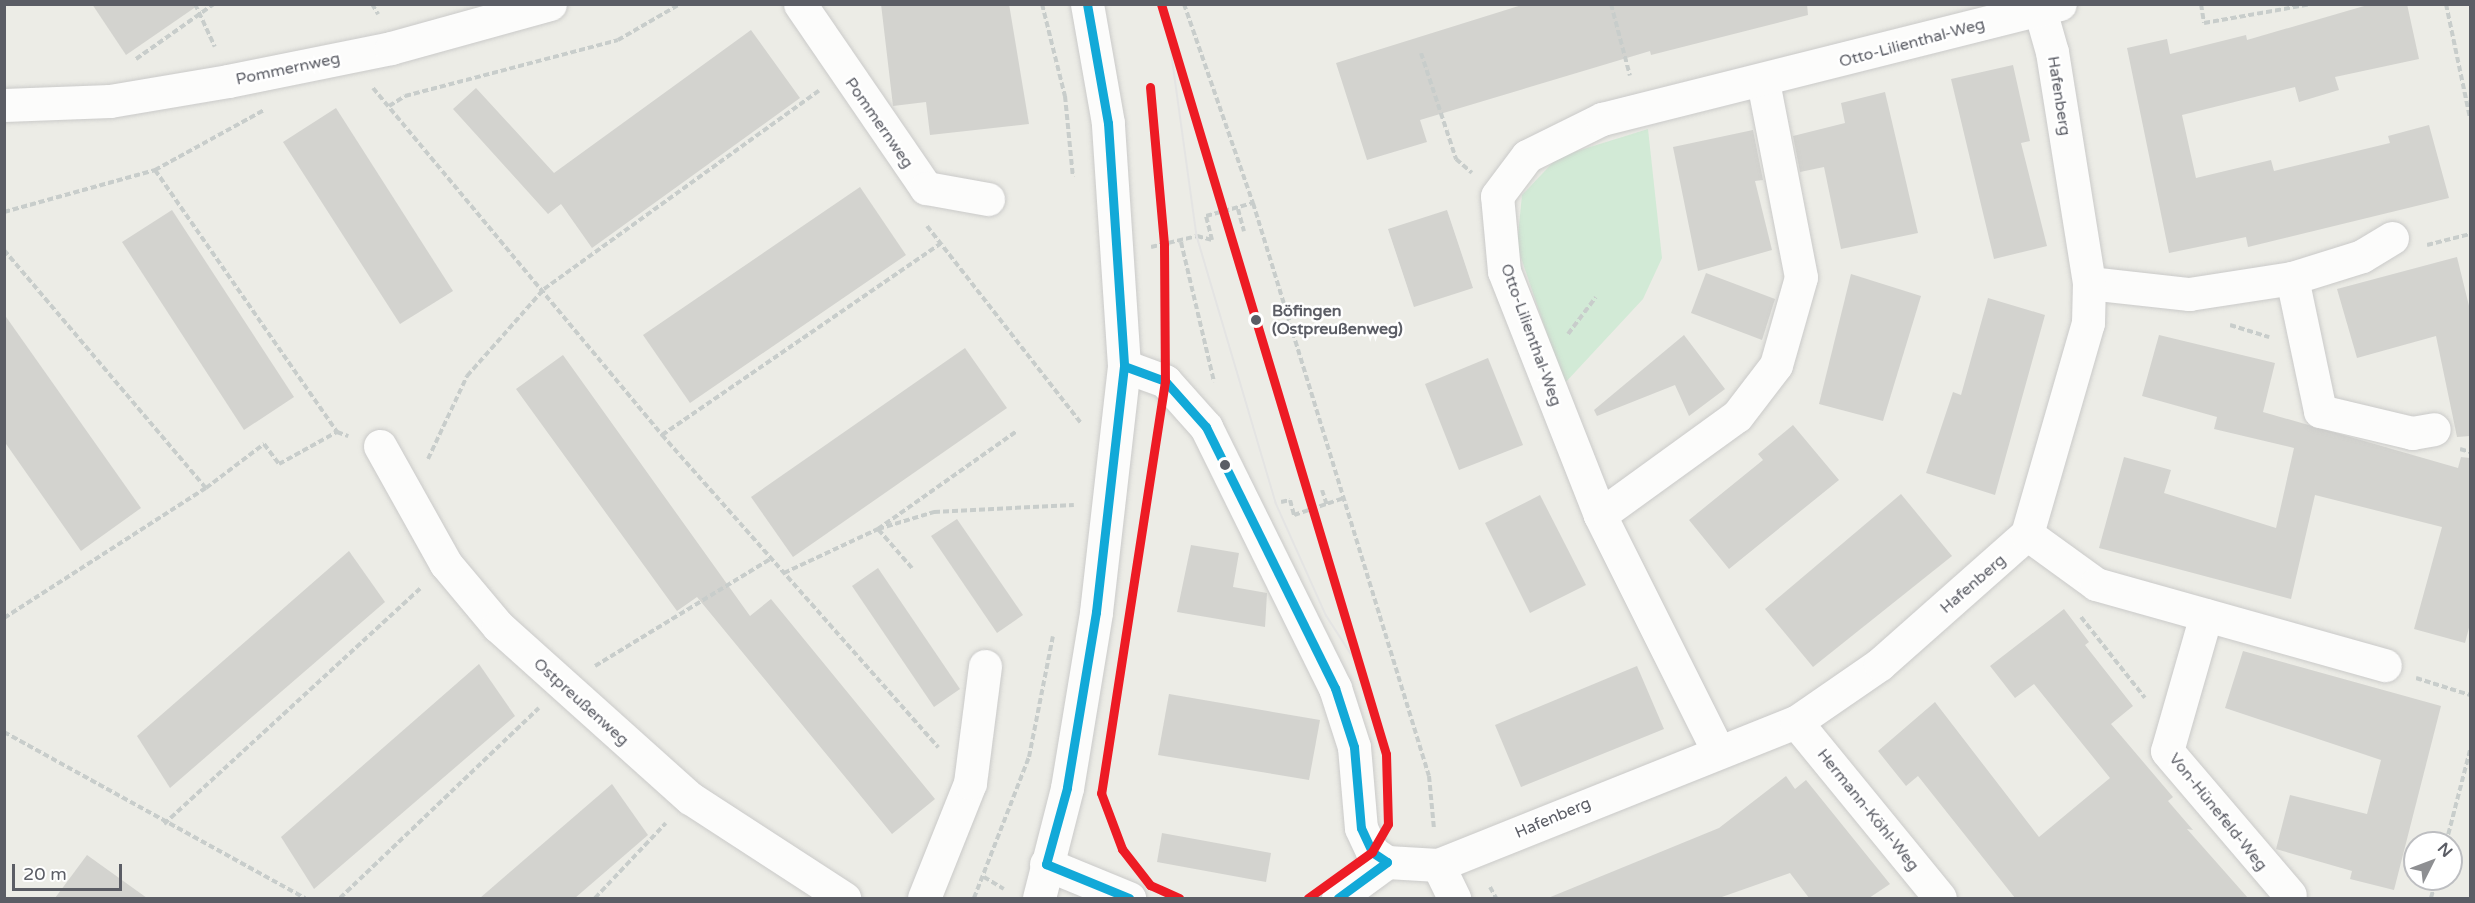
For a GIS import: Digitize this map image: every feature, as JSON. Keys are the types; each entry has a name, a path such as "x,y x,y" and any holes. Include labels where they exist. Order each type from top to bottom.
{"street":[{"name":"Pommernweg","path":"10,96 110,102 350,56 550,4"},
{"name":"Pommernweg","path":"800,4 844,74 926,188 988,199"},
{"path":"1039,898 1067,788 1096,612 1124,366 1108,123 1087,4"},
{"name":"Otto-Lilienthal-Weg","path":"1717,749 1600,515 1504,271 1497,196 1527,156 1602,119 1763,81 2050,7"},
{"name":"Hafenberg","path":"1438,866 1717,749 1796,722 1880,664 2027,534 2088,322 2089,283 2052,52 2050,7"},
{"path":"1600,515 1737,416 1776,365 1801,277 1763,81"},
{"path":"2089,283 2188,294 2292,278 2362,256 2392,238"},
{"path":"2292,278 2320,411 2412,433 2434,429"},
{"path":"1124,366 1165,381 1206,427 1335,688 1354,747 1361,828 1372,852 1387,862 1438,866 1454,898"},
{"name":"Ostpreußenweg","path":"380,446 446,564 506,633 690,798 844,898"},
{"path":"2027,534 2097,584 2385,665"},
{"name":"Von-Hünefeld-Weg","path":"2206,615 2167,751 2290,895"},
{"path":"924,898 970,783 985,666"},
{"name":"Hermann-Köhl-Weg","path":"1796,722 1940,898"},
{"path":"1338,898 1387,862"},
{"path":"1046,864 1129,898"}],"path":[{"path":"195,4 201,13 228,81"},
{"path":"129,64 214,4"},
{"path":"389,106 405,96 618,40 680,4"},
{"path":"1042,4 1065,96 1075,191"},
{"path":"1184,4 1253,203 1429,776 1438,866"},
{"path":"1611,4 1639,109"},
{"path":"2201,4 2204,22 2312,4"},
{"path":"2446,4 2470,118"},
{"path":"1421,53 1456,159 1497,196"},
{"path":"350,56 662,435 970,783"},
{"path":"409,500 467,376 544,289 844,74"},
{"path":"4,212 155,170 266,108"},
{"path":"155,170 337,432 380,446"},
{"path":"1212,240 1206,216 1253,203"},
{"path":"1238,209 1244,231"},
{"path":"2392,238 2419,247 2470,234"},
{"path":"1181,242 1216,387"},
{"path":"662,435 940,244 1087,431 1088,420"},
{"path":"4,250 206,488"},
{"path":"1540,362 1596,297"},
{"path":"878,529 1017,431"},
{"path":"4,618 206,488 264,444 279,464 337,432"},
{"path":"1322,490 1326,504"},
{"path":"1077,516 1080,494"},
{"path":"1249,513 1290,500 1294,515 1344,498"},
{"path":"784,573 878,529 934,512 1079,504"},
{"path":"878,529 912,567"},
{"path":"164,824 446,564"},
{"path":"2077,613 2172,732"},
{"path":"974,898 1029,758 1054,631"},
{"path":"2385,665 2470,695"},
{"path":"4,732 164,824 305,898"},
{"path":"2449,831 2470,750"},
{"path":"595,898 690,798"}],"green space":[{"path":"1648,129 1662,258 1643,299 1564,384 1517,246 1522,195 1558,157"}],"building":[{"path":"92,4 200,4 126,55"},
{"path":"881,4 1009,4 1029,124 930,135 926,102 893,106"},
{"path":"1525,4 1807,4 1808,15 1651,55 1650,51 1420,120 1427,142 1367,160 1336,63"},
{"path":"2371,4 2407,4 2419,59 2335,77 2339,90 2299,102 2295,87 2182,115 2196,178 2271,160 2274,171 2390,143 2388,136 2429,125 2449,198 2248,247 2246,237 2169,253 2127,48 2167,39 2170,54 2246,35 2247,40"},
{"path":"751,30 800,98 592,248 561,204 548,214 453,109 476,88 554,173"},
{"path":"2013,65 2030,141 2021,143 2047,246 1994,259 1951,79"},
{"path":"1885,92 1918,233 1841,249 1824,167 1800,172 1793,136 1845,123 1841,103"},
{"path":"336,108 453,291 400,324 283,142"},
{"path":"1753,130 1763,180 1755,181 1772,250 1698,271 1673,147"},
{"path":"860,187 906,255 690,403 643,335"},
{"path":"172,210 294,397 244,430 122,242"},
{"path":"1447,210 1473,288 1414,307 1388,229"},
{"path":"2457,257 2470,310 2470,436 2457,437 2436,336 2357,358 2337,289"},
{"path":"1706,273 1775,299 1762,340 1691,313"},
{"path":"1851,274 1921,296 1883,421 1819,404"},
{"path":"1988,298 2045,315 1995,495 1926,473 1953,392 1961,395"},
{"path":"4,314 141,508 81,551 4,441"},
{"path":"1684,335 1725,389 1689,416 1675,385 1597,416 1594,410"},
{"path":"2159,335 2275,363 2263,412 2458,468 2461,457 2470,458 2470,624 2465,643 2414,629 2442,527 2315,495 2291,599 2099,548 2124,457 2171,470 2164,493 2276,528 2294,448 2214,429 2217,417 2142,396"},
{"path":"965,348 1007,408 793,557 751,497"},
{"path":"563,355 750,616 771,599 935,799 892,834 697,597 677,611 516,389"},
{"path":"1488,358 1523,445 1459,470 1425,384"},
{"path":"1793,425 1839,480 1729,569 1689,520 1763,460 1758,454"},
{"path":"1901,494 1952,556 1813,667 1765,609"},
{"path":"1540,495 1586,585 1530,613 1485,523"},
{"path":"957,519 1023,615 997,633 931,536"},
{"path":"1191,545 1239,553 1233,587 1267,593 1265,627 1177,612"},
{"path":"349,551 385,602 170,788 137,736"},
{"path":"878,568 960,689 934,707 852,586"},
{"path":"2064,609 2089,642 2085,645 2133,706 2111,724 2173,797 2168,801 2193,830 2187,829 2248,898 2015,898 1918,776 1906,786 1878,751 1935,702 2039,837 2110,778 2034,684 2015,698 1990,666"},
{"path":"2243,651 2441,706 2409,831 2403,831 2403,855 2394,890 2350,879 2352,871 2276,849 2290,795 2367,814 2381,760 2225,708"},
{"path":"479,664 515,716 314,889 281,837"},
{"path":"1637,666 1664,729 1521,787 1495,725"},
{"path":"1169,694 1320,720 1309,780 1158,755"},
{"path":"1786,776 1795,789 1806,780 1890,884 1869,898 1809,898 1790,873 1719,898 1548,898 1719,828"},
{"path":"612,784 648,835 575,898 480,898"},
{"path":"1162,833 1271,853 1266,882 1157,862"},
{"path":"87,855 147,898 55,898"}],"tram line":[{"path":"1168,27 1197,236 1276,503 1326,615 1363,672"}],"transit line":[{"path":"1087,4 1108,123 1124,366 1096,612 1067,788 1046,864 1129,898"},
{"path":"1161,4 1386,754 1388,824 1372,852 1308,898"},
{"path":"1150,87 1164,245 1165,381 1101,793 1122,849 1150,885 1179,898"},
{"path":"1124,366 1165,381 1206,427 1335,688 1354,747 1361,828 1372,852 1387,862 1338,898"}],"place":[{"name":"Böfingen (Ostpreußenweg)","path":"1256,320"}]}
